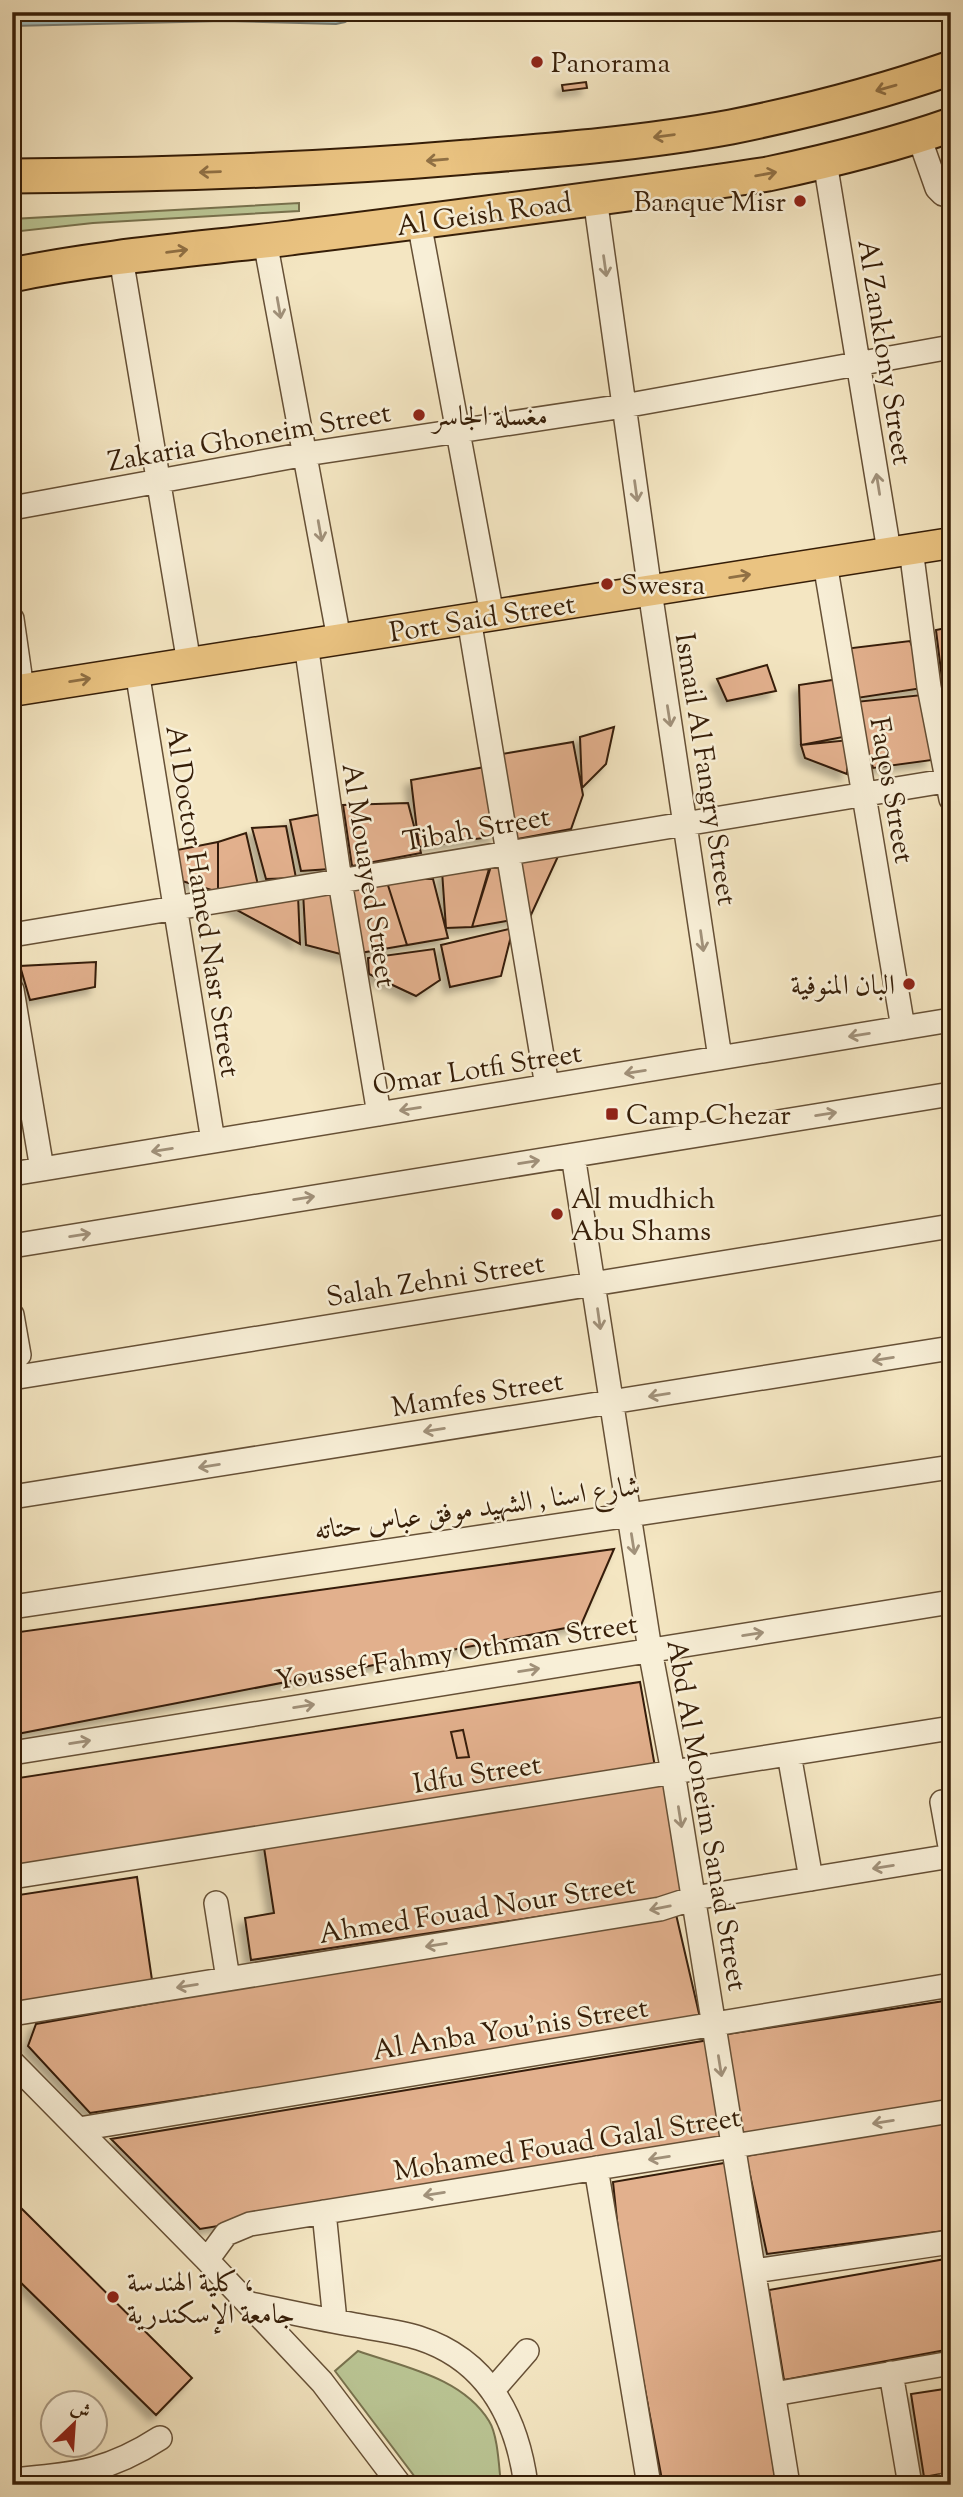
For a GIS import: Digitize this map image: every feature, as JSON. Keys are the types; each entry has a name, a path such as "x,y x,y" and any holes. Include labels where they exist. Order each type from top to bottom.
{"highway":[{"name":"Al Geish Road","path":"12,176 250,170 411,162 572,149 774,118 951,68"},
{"name":"Al Geish Road","path":"12,275 121,258 419,222 768,174 919,137 951,125"},
{"path":"12,263 47,268"}],"main road":[{"name":"Port Said Street","path":"17,690 951,543"}],"street":[{"path":"919,137 937,188 943,194 951,195"},
{"name":"Al Zanklony Street","path":"825,162 858,363 950,787"},
{"name":"Ismail Al Fangry Street","path":"595,198 650,591 720,1058"},
{"path":"419,222 459,431 508,853 547,1086"},
{"path":"265,241 339,639"},
{"path":"121,258 189,663"},
{"name":"Zakaria Ghoneim Street","path":"12,508 306,454 624,406 951,347"},
{"name":"Faqos Street","path":"825,563 903,1028"},
{"path":"12,619 17,690"},
{"name":"Al Mouayed Street","path":"306,645 340,881 379,1114"},
{"name":"Al Doctor Hamed Nasr Street","path":"137,671 213,1141"},
{"name":"Tibah Street","path":"12,935 864,794 950,787"},
{"path":"12,990 42,1169"},
{"name":"Omar Lotfi Street","path":"12,1174 951,1020"},
{"path":"12,1245 951,1094"},
{"name":"Abd Al Moneim Sanad Street","path":"573,1155 628,1515 694,1898 788,2485"},
{"name":"Salah Zehni Street","path":"12,1378 951,1227"},
{"path":"12,1315 19,1355"},
{"name":"Mamfes Street","path":"12,1497 951,1348"},
{"name":"شارع اسنا , الشهيد موفق عباس حتاته","path":"12,1607 951,1467"},
{"name":"Youssef Fahmy Othman Street","path":"12,1753 951,1602"},
{"name":"Idfu Street","path":"12,1877 951,1728"},
{"path":"789,1754 811,1879"},
{"path":"942,1802 951,1854"},
{"name":"Ahmed Fouad Nour Street","path":"12,2014 660,1909 694,1898 951,1854"},
{"path":"216,1903 228,1979"},
{"name":"Al Anba You'nis Street","path":"79,2129 951,1985"},
{"path":"12,2062 250,2304 322,2382 400,2485"},
{"name":"Mohamed Fouad Galal Street","path":"207,2260 218,2243 235,2229 324,2212 951,2111"},
{"path":"596,2168 649,2485"},
{"path":"324,2212 335,2321"},
{"path":"754,2271 951,2242"},
{"path":"250,2304 419,2338 449,2352 476,2371 493,2389 513,2426 523,2457 526,2485"},
{"path":"493,2389 527,2351"},
{"path":"774,2394 951,2362"},
{"path":"891,2373 911,2485"},
{"path":"12,2480 85,2472 110,2476 135,2454 160,2438"},
{"path":"945,2485 951,2484"}],"green space":[{"path":"299,203 299,211 93,223 12,232 12,219"},
{"path":"358,2351 448,2384 477,2406 492,2427 501,2485 421,2485 335,2371"}],"water":[{"path":"12,12 361,12 336,24 224,21 12,26"}],"building":[{"path":"586,82 587,88 563,91 562,85"},
{"path":"951,627 951,693 944,695 936,630"},
{"path":"910,641 929,687 857,698 844,649"},
{"path":"767,665 776,691 727,701 717,679"},
{"path":"839,679 843,737 801,745 799,685"},
{"path":"951,694 951,717 945,716 944,695"},
{"path":"922,695 932,760 873,768 855,702"},
{"path":"614,727 606,764 582,788 580,737"},
{"path":"849,740 847,774 805,758 801,745"},
{"path":"573,742 583,795 571,829 512,840 502,754"},
{"path":"485,767 497,836 419,847 411,780"},
{"path":"408,803 421,853 352,866 343,805"},
{"path":"322,814 330,869 301,871 290,820"},
{"path":"286,826 296,878 266,879 252,828"},
{"path":"246,833 258,885 218,892 218,842"},
{"path":"218,842 218,892 169,877 177,850"},
{"path":"560,852 530,917 518,856"},
{"path":"519,862 530,917 472,927 492,863"},
{"path":"489,869 472,927 446,928 442,871"},
{"path":"386,879 407,945 360,953 352,884"},
{"path":"386,879 433,879 448,938 407,945"},
{"path":"303,892 333,893 352,957 306,945"},
{"path":"298,895 300,944 220,901"},
{"path":"513,928 501,976 450,987 441,945"},
{"path":"434,949 440,980 416,996 369,974 368,958"},
{"path":"96,962 95,987 30,1000 20,966"},
{"path":"12,1082 22,1107 12,1109"},
{"path":"614,1549 581,1625 12,1735 12,1633"},
{"path":"640,1682 655,1767 12,1869 12,1779"},
{"path":"463,1730 469,1757 457,1758 451,1732"},
{"path":"665,1781 682,1895 251,1960 245,1918 274,1913 263,1841"},
{"path":"137,1877 152,1980 12,2008 12,1896"},
{"path":"675,1910 701,2022 90,2113 28,2046 36,2024"},
{"path":"951,2000 951,2103 740,2139 721,2035"},
{"path":"709,2040 727,2141 200,2229 111,2139"},
{"path":"951,2121 951,2230 767,2254 746,2156"},
{"path":"730,2162 776,2485 663,2485 622,2268 613,2182"},
{"path":"14,2201 192,2378 156,2415 12,2274"},
{"path":"951,2258 951,2349 784,2380 769,2290"},
{"path":"951,2388 951,2472 924,2477 911,2394"}],"place":[{"name":"Panorama","path":"537,62"},
{"name":"Banque Misr","path":"800,201"},
{"name":"مغسلة الجاسر","path":"419,415"},
{"name":"Swesra","path":"607,584"},
{"name":"البان المنوفية","path":"909,984"},
{"name":"Camp Chezar","path":"612,1114"},
{"name":"Al mudhich Abu Shams","path":"557,1214"},
{"name":"كلية الهندسة ، جامعة الإسكندرية","path":"113,2297"}]}
